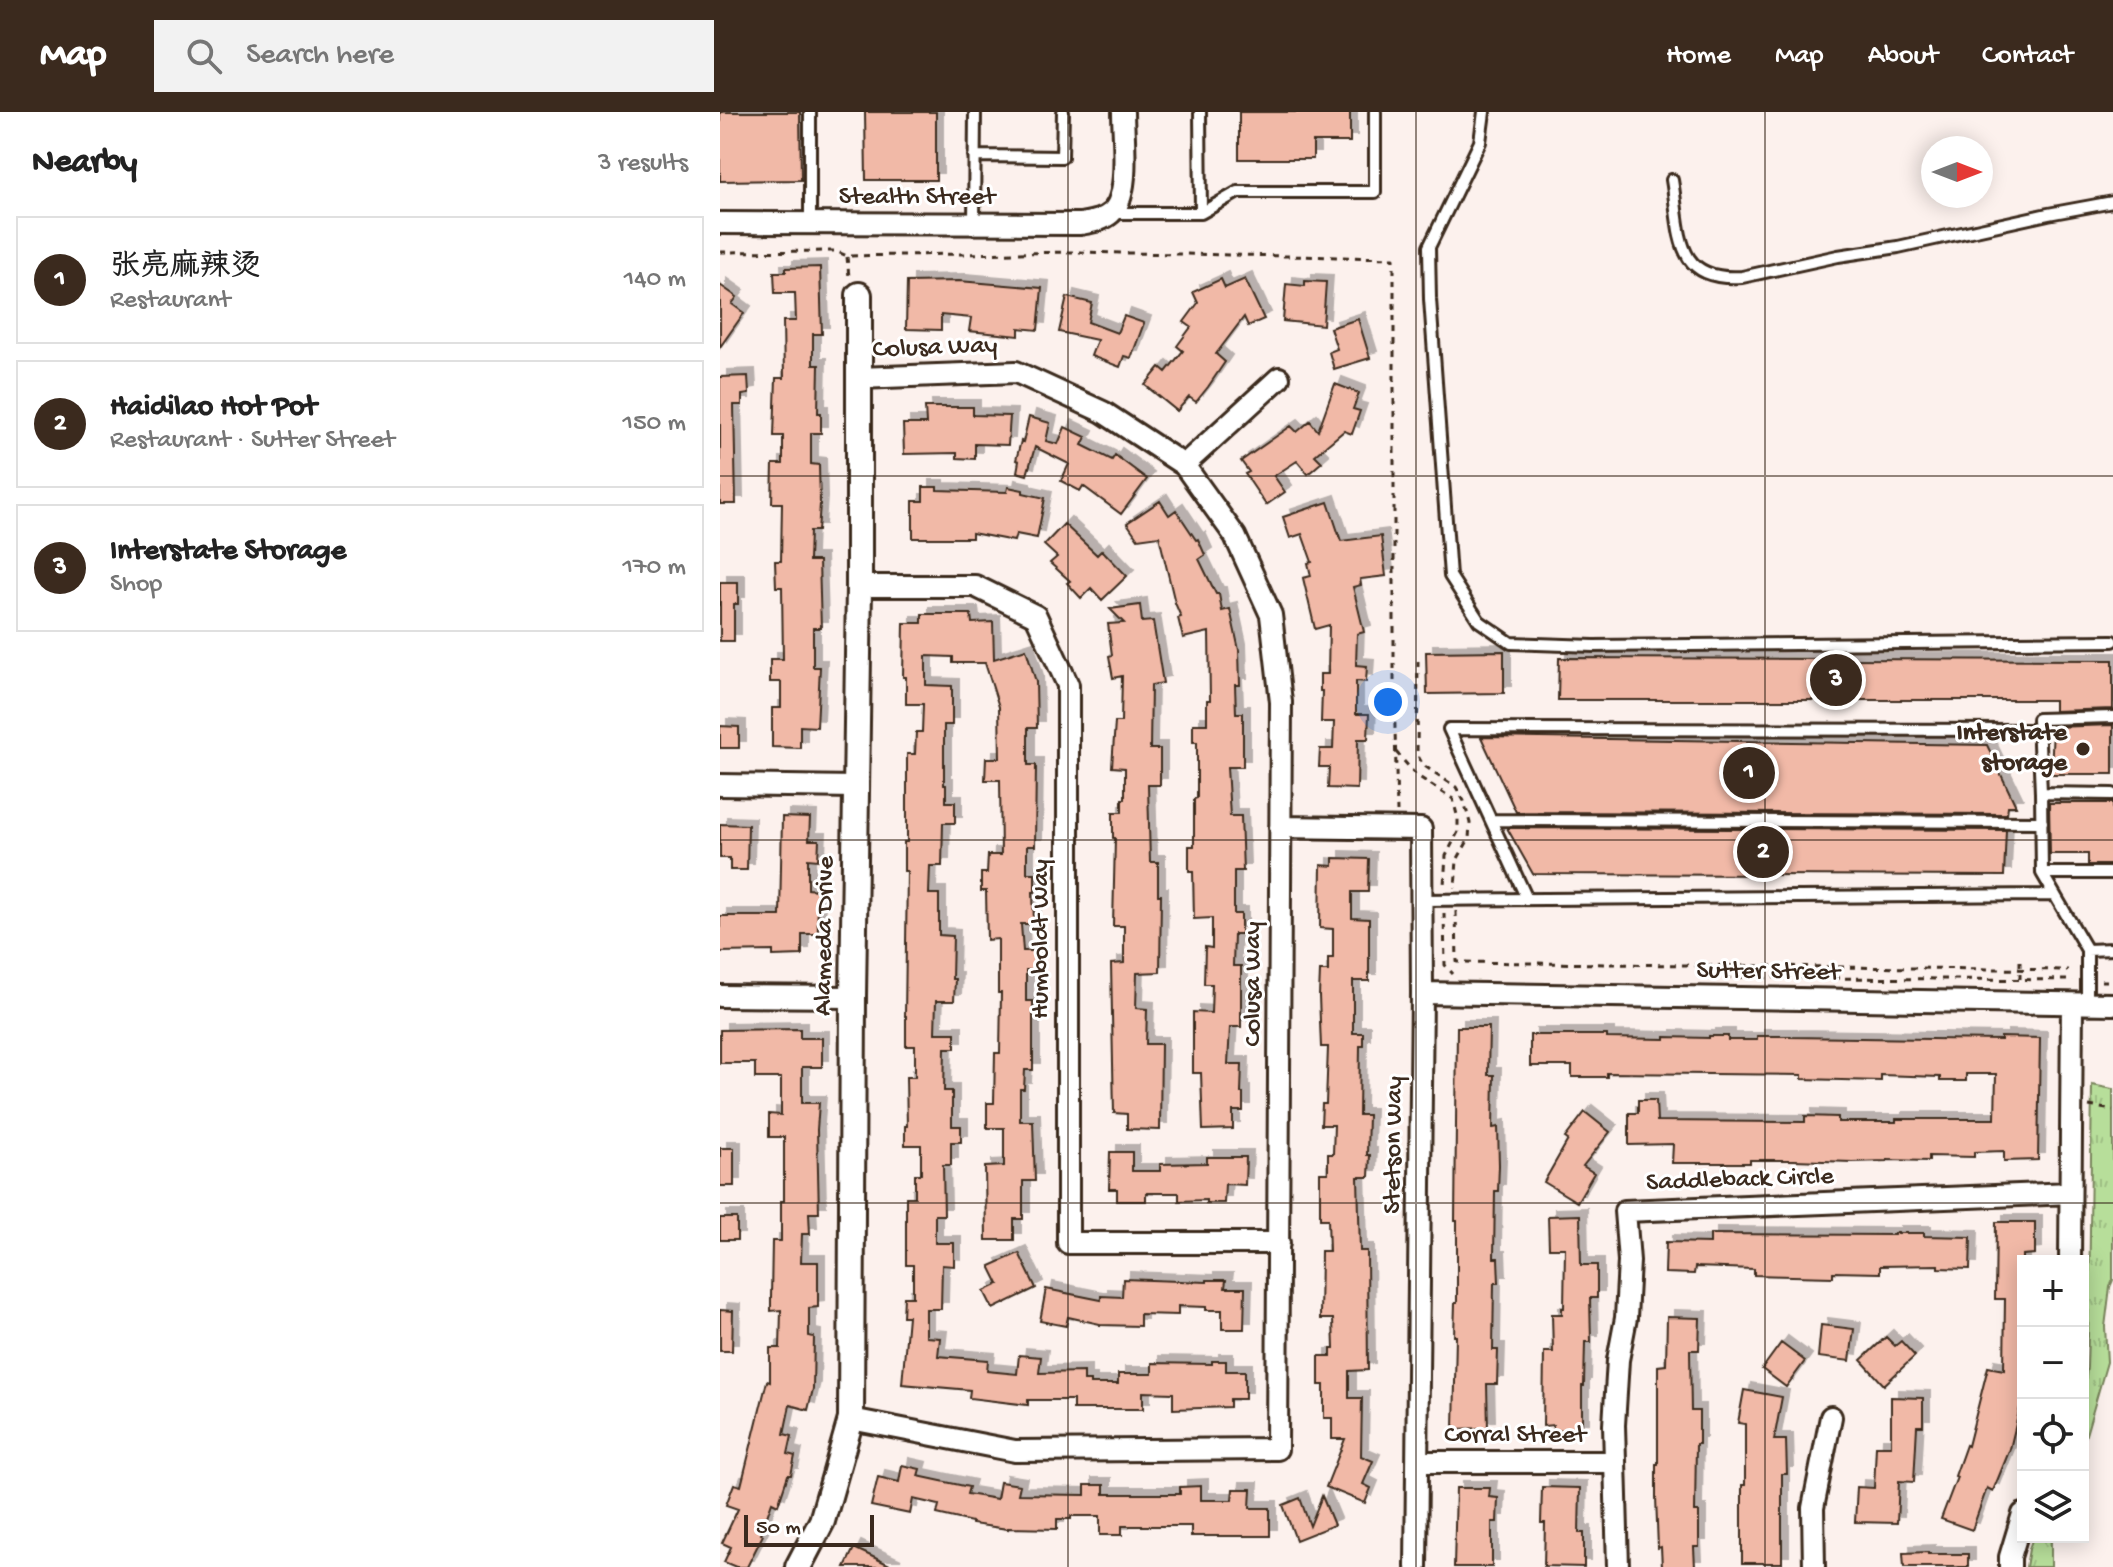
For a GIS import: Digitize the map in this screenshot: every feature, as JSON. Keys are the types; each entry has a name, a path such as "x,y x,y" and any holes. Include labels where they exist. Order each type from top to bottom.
{"street":[{"path":"1111,213 1121,200 1123,185 1123,112"},
{"name":"Stealth Street","path":"720,223 1080,224 1097,222 1111,213"},
{"name":"Alameda Drive","path":"798,1567 822,1521 851,1419 859,295"},
{"name":"Colusa Way","path":"851,1419 1015,1451 1277,1449 1281,702 1271,615 1235,536 1184,465 1103,412 1016,372 859,378"},
{"path":"1184,465 1279,378"},
{"name":"Humboldt Way","path":"859,586 975,586 1036,616 1068,685 1068,1243 1279,1243"},
{"path":"720,785 855,787"},
{"path":"1280,827 1398,829"},
{"name":"Stetson Way","path":"1398,829 1421,829 1416,1567"},
{"name":"Sutter Street","path":"1422,993 2113,1004"},
{"path":"720,996 853,997"},
{"path":"2070,1255 2070,1193 2080,1004"},
{"name":"Saddleback Circle","path":"1618,1567 1614,1462 1618,1360 1626,1318 1629,1261 1625,1211 2070,1193"},
{"path":"1814,1567 1813,1508 1831,1417"},
{"name":"Corral Street","path":"1417,1462 1614,1462"},
{"path":"2010,1567 2017,1534"}],"lane":[{"path":"810,112 810,223"},
{"path":"974,224 975,112"},
{"path":"974,156 1062,157 1063,112"},
{"path":"1200,112 1201,213"},
{"path":"1111,213 1201,213 1238,192 1375,192 1375,112"},
{"path":"1484,112 1480,142 1429,247 1450,576 1479,621 1511,643 1552,645 2113,641"},
{"path":"1672,180 1683,246 1691,264 1706,274 1728,278 1898,247 2113,202"},
{"path":"2080,1004 2087,980 2087,950 2042,873 2038,719 2113,717"},
{"path":"1527,899 1449,729 2038,730"},
{"path":"2041,793 2113,794"},
{"path":"1491,820 2042,822"},
{"path":"2042,873 2113,873"},
{"path":"1421,900 2055,895"},
{"path":"2087,950 2113,949"}],"path":[{"path":"720,252 835,251 847,256 1074,252 1394,258 1394,686 1398,829"},
{"path":"1396,752 1416,775 1453,799 1458,832 1444,867 1445,965 1451,973 1459,974"},
{"path":"2020,961 2020,987"},
{"path":"1689,977 2113,981"},
{"path":"2089,1106 2113,1110"}],"green space":[{"path":"2092,1085 2113,1089 2113,1280 2105,1327 2107,1362 2089,1424"},
{"path":"2031,1543 2051,1543 2051,1567 2026,1567"}],"building":[{"path":"720,112 800,112 801,180 720,181"},
{"path":"865,112 936,112 936,180 866,180"},
{"path":"1239,112 1350,112 1350,142 1313,142 1313,159 1239,159"},
{"path":"820,267 822,334 813,334 813,365 819,365 818,413 821,413 821,433 811,433 811,464 819,465 820,504 818,531 810,531 809,561 819,561 821,628 813,628 813,667 820,667 817,727 800,726 800,748 772,747 772,708 781,708 781,682 770,682 770,659 783,659 782,587 776,587 775,561 781,561 782,503 772,503 773,464 783,464 783,436 774,436 776,378 784,378 783,321 796,321 795,293 775,293 774,272 786,272 786,268"},
{"path":"1221,279 1225,288 1245,279 1264,319 1248,326 1244,317 1216,354 1225,362 1208,387 1196,402 1189,397 1177,411 1145,385 1160,367 1166,372 1183,351 1177,346 1191,327 1184,322 1198,303 1193,292"},
{"path":"959,281 1042,288 1038,330 1019,328 1019,336 969,331 971,318 941,315 941,330 906,329 907,282"},
{"path":"1305,281 1326,282 1323,325 1283,321 1286,284 1305,286"},
{"path":"720,285 737,297 732,304 744,313 720,347"},
{"path":"1067,297 1092,303 1088,322 1117,333 1124,316 1144,323 1131,358 1124,356 1120,367 1091,356 1097,340 1059,332"},
{"path":"1358,319 1370,358 1334,369 1329,352 1337,349 1330,328"},
{"path":"748,376 749,394 742,395 742,405 734,405 736,504 720,504 720,377"},
{"path":"1335,384 1359,393 1353,409 1360,411 1352,434 1344,431 1315,455 1322,462 1308,474 1297,461 1274,476 1285,492 1266,505 1245,474 1249,472 1241,461 1291,426 1297,432 1310,421 1318,431"},
{"path":"925,407 973,407 973,415 1010,416 1008,445 975,444 975,459 957,458 957,453 904,454 903,424 926,424"},
{"path":"1029,417 1050,423 1046,441 1058,444 1065,427 1086,437 1082,445 1112,460 1115,455 1147,479 1121,514 1083,486 1080,491 1061,481 1069,464 1035,447 1027,475 1017,472 1019,461 1016,460"},
{"path":"923,487 1007,492 1008,487 1045,498 1037,538 1016,534 1014,541 972,533 972,538 913,538 913,501 923,501"},
{"path":"1160,501 1169,515 1176,510 1198,539 1205,555 1199,559 1216,594 1219,594 1222,611 1230,609 1239,650 1240,685 1235,685 1236,713 1243,713 1243,767 1227,767 1230,816 1241,816 1243,871 1234,871 1234,914 1241,914 1241,934 1234,934 1233,966 1241,966 1241,1027 1230,1027 1228,1064 1242,1064 1243,1111 1233,1111 1233,1129 1203,1130 1201,1073 1193,1073 1193,1012 1211,1013 1212,984 1204,984 1205,947 1212,948 1212,918 1194,919 1193,871 1189,871 1189,846 1194,846 1194,799 1197,798 1197,742 1193,742 1193,724 1207,724 1207,700 1210,700 1209,632 1183,638 1178,618 1181,617 1159,536 1138,539 1127,523"},
{"path":"1328,502 1341,541 1381,536 1386,576 1360,579 1361,585 1353,587 1364,632 1357,634 1356,665 1367,666 1366,682 1356,681 1356,714 1369,714 1368,739 1358,739 1357,789 1328,788 1329,767 1319,767 1320,749 1333,749 1334,722 1321,722 1320,691 1320,674 1328,674 1329,625 1315,629 1303,578 1311,576 1308,563 1312,562 1302,534 1290,538 1283,517"},
{"path":"1064,524 1097,555 1102,550 1127,576 1102,600 1091,588 1081,598 1067,583 1070,581 1050,563 1057,557 1044,545"},
{"path":"720,582 738,582 738,604 734,604 734,641 720,641"},
{"path":"1140,605 1142,622 1153,621 1163,683 1151,685 1150,749 1160,749 1160,785 1148,785 1150,862 1158,862 1158,895 1161,895 1160,972 1137,973 1136,1008 1147,1009 1146,1044 1161,1044 1160,1130 1127,1129 1127,1114 1114,1113 1111,964 1124,963 1124,926 1113,926 1113,812 1122,812 1125,768 1112,767 1115,722 1121,722 1122,676 1113,678 1108,624 1124,623 1110,609"},
{"path":"922,614 971,614 972,623 993,622 994,659 1026,649 1036,682 1037,728 1028,728 1028,765 1036,765 1035,846 1027,846 1027,873 1035,873 1034,924 1021,924 1023,951 1035,951 1036,970 1026,970 1026,1001 1033,1001 1033,1070 1025,1070 1024,1089 1020,1089 1020,1121 1033,1121 1035,1181 1023,1181 1023,1219 1014,1219 1014,1240 986,1240 985,1167 1004,1166 1004,1128 987,1128 987,1103 994,1103 995,1053 1000,1053 1001,993 998,993 998,939 987,940 986,891 981,891 981,873 987,873 988,855 1001,855 1000,780 985,780 986,758 1000,758 999,707 985,663 953,663 953,657 926,656 926,685 952,686 952,725 944,725 944,785 946,802 955,802 955,823 943,823 942,866 930,866 929,894 939,894 939,935 953,936 954,1001 936,1001 935,1033 955,1033 955,1048 945,1048 944,1091 952,1091 952,1126 961,1126 961,1142 951,1142 951,1165 943,1165 944,1215 935,1215 935,1243 954,1243 954,1266 942,1265 941,1309 926,1309 926,1337 940,1338 938,1356 988,1360 987,1371 1017,1374 1019,1355 1041,1357 1039,1373 1084,1372 1084,1381 1090,1381 1090,1384 1118,1384 1118,1374 1152,1374 1152,1363 1212,1364 1212,1361 1226,1361 1226,1371 1245,1371 1245,1399 1230,1399 1230,1407 1173,1409 1173,1393 1143,1392 1143,1409 1073,1409 1073,1400 1028,1400 1028,1405 969,1398 970,1390 902,1384 908,1316 903,1316 904,1297 913,1297 913,1265 906,1265 906,1197 915,1197 915,1174 921,1174 921,1145 905,1145 906,1077 915,1077 915,1046 906,1046 907,871 904,871 904,842 907,842 907,754 915,754 916,732 922,732 923,704 906,704 904,623 922,623"},
{"path":"1504,651 1504,693 1427,694 1426,652"},
{"name":"Interstate storage","path":"1559,658 2113,660 2113,709 2054,711 2054,700 1558,700"},
{"name":"Interstate storage","path":"2113,725 2113,774 2051,774 2053,727"},
{"path":"720,726 739,727 739,748 720,748"},
{"path":"1481,737 1987,745 2016,806 2008,806 2007,814 1516,812"},
{"name":"Interstate storage","path":"2049,803 2113,803 2113,865 2088,865 2088,854 2050,854"},
{"path":"782,817 810,818 809,840 819,840 818,860 808,859 808,889 817,890 818,934 802,934 802,955 773,956 773,951 720,952 720,916 780,916"},
{"path":"720,824 748,825 747,870 730,870 730,858 720,858"},
{"path":"1507,828 2006,830 2004,876 1533,874"},
{"path":"1333,858 1369,859 1368,892 1352,892 1352,918 1369,919 1369,981 1353,981 1353,1033 1363,1033 1359,1115 1368,1115 1367,1155 1370,1155 1369,1177 1358,1177 1360,1251 1367,1251 1368,1370 1349,1371 1349,1398 1362,1398 1361,1456 1373,1461 1363,1484 1371,1488 1365,1503 1326,1487 1345,1439 1332,1439 1332,1418 1324,1418 1324,1385 1319,1385 1319,1356 1331,1356 1331,1349 1334,1349 1333,1319 1320,1319 1321,1251 1329,1251 1328,1219 1320,1219 1320,1173 1328,1173 1328,1154 1333,1154 1334,1125 1321,1125 1322,1104 1326,1104 1328,1047 1321,1047 1319,996 1320,971 1328,971 1328,958 1333,958 1333,929 1320,928 1321,865 1333,866"},
{"path":"1457,1027 1489,1027 1488,1075 1494,1075 1493,1128 1498,1127 1499,1165 1498,1191 1495,1191 1494,1258 1498,1258 1499,1283 1494,1283 1493,1350 1498,1350 1497,1384 1487,1384 1488,1428 1454,1429"},
{"path":"800,1029 800,1038 822,1038 822,1067 802,1067 802,1103 819,1103 819,1213 809,1213 810,1234 802,1234 801,1262 818,1262 818,1307 809,1308 809,1336 814,1337 813,1389 808,1410 790,1405 784,1434 792,1436 788,1454 795,1456 791,1475 788,1475 778,1505 772,1502 763,1535 747,1567 736,1567 724,1562 731,1547 722,1543 738,1509 726,1505 734,1484 741,1486 767,1381 770,1382 770,1348 780,1348 781,1310 771,1311 772,1241 781,1241 784,1137 769,1137 769,1114 781,1115 781,1078 755,1078 755,1063 720,1063 720,1030"},
{"path":"1530,1035 1665,1039 1728,1036 1728,1040 1757,1040 1757,1036 2040,1038 2038,1160 2004,1161 2004,1151 1974,1152 1974,1157 1929,1156 1929,1161 1672,1163 1673,1144 1629,1145 1629,1113 1638,1113 1638,1100 1656,1100 1657,1121 1805,1122 1805,1116 1838,1117 1838,1122 1995,1119 1996,1074 1966,1074 1966,1081 1881,1075 1881,1081 1802,1079 1802,1075 1607,1073 1607,1077 1572,1077 1572,1066 1530,1066"},
{"path":"1585,1112 1610,1132 1583,1166 1594,1173 1577,1202 1544,1182 1568,1140 1565,1138"},
{"path":"720,1148 734,1148 734,1186 720,1186"},
{"path":"1110,1152 1132,1152 1132,1171 1160,1171 1160,1164 1207,1163 1207,1157 1246,1157 1245,1185 1225,1184 1224,1203 1179,1201 1179,1193 1146,1193 1146,1201 1117,1201 1117,1189 1109,1189"},
{"path":"1580,1215 1581,1265 1597,1265 1597,1298 1590,1298 1591,1342 1585,1342 1582,1430 1553,1431 1553,1425 1543,1426 1544,1352 1553,1352 1552,1314 1562,1314 1564,1308 1565,1248 1549,1248 1548,1216"},
{"path":"720,1218 737,1218 737,1240 720,1240"},
{"path":"1996,1222 2035,1222 2035,1254 2017,1255 2017,1420 2010,1449 1993,1491 1987,1488 1972,1530 1941,1519 1968,1446 1988,1367 2004,1370 2005,1299 1995,1299"},
{"path":"1894,1233 1971,1237 1970,1269 1938,1268 1938,1265 1880,1266 1880,1273 1833,1272 1833,1277 1754,1275 1754,1269 1695,1267 1694,1274 1665,1273 1666,1242 1710,1243 1710,1234"},
{"path":"1019,1253 1036,1288 993,1309 984,1291 999,1284 990,1266"},
{"path":"1123,1279 1226,1280 1225,1288 1245,1288 1244,1329 1222,1329 1222,1310 1206,1310 1206,1307 1178,1306 1178,1315 1140,1314 1140,1326 1100,1325 1068,1317 1066,1326 1040,1321 1046,1289 1101,1300 1101,1296 1122,1297"},
{"path":"720,1310 733,1311 732,1351 720,1351"},
{"path":"1667,1317 1700,1318 1699,1350 1690,1350 1691,1411 1699,1411 1695,1512 1699,1512 1699,1547 1694,1547 1695,1567 1662,1567 1661,1547 1658,1548 1658,1366 1666,1365"},
{"path":"1821,1325 1854,1329 1850,1361 1818,1357"},
{"path":"1886,1337 1895,1346 1901,1341 1915,1356 1884,1385 1861,1360"},
{"path":"1781,1343 1805,1361 1786,1387 1762,1369"},
{"path":"1744,1390 1782,1397 1774,1440 1786,1440 1787,1474 1782,1474 1782,1563 1742,1563 1745,1424 1738,1423"},
{"path":"1891,1397 1923,1398 1923,1426 1917,1426 1914,1482 1899,1481 1897,1523 1855,1522 1857,1487 1874,1488 1876,1446 1891,1446"},
{"path":"902,1465 920,1469 918,1476 969,1487 967,1494 997,1499 1000,1482 1020,1485 1018,1494 1085,1495 1085,1485 1104,1485 1104,1494 1180,1494 1180,1487 1201,1486 1201,1500 1232,1500 1233,1489 1251,1489 1250,1508 1270,1508 1270,1536 1191,1536 1191,1526 1122,1526 1122,1535 1100,1535 1100,1516 1057,1519 1057,1529 1008,1529 972,1524 937,1514 939,1505 913,1499 910,1514 871,1506 878,1477 899,1482"},
{"path":"1542,1487 1580,1488 1579,1533 1584,1533 1584,1567 1544,1566"},
{"path":"1456,1488 1490,1488 1489,1497 1498,1498 1497,1522 1492,1522 1492,1567 1454,1567"},
{"path":"1322,1496 1334,1525 1296,1540 1283,1505 1300,1498 1310,1526"},
{"path":"854,1548 894,1567 845,1567"},
{"path":"1903,1553 1968,1554 1968,1567 1904,1567"}],"place":[{"name":"Interstate Storage","path":"1836,680"},
{"name":"Interstate storage","path":"2083,749"},
{"name":"张亮麻辣烫","path":"1749,773"},
{"name":"Haidilao Hot Pot","path":"1763,852"}]}
